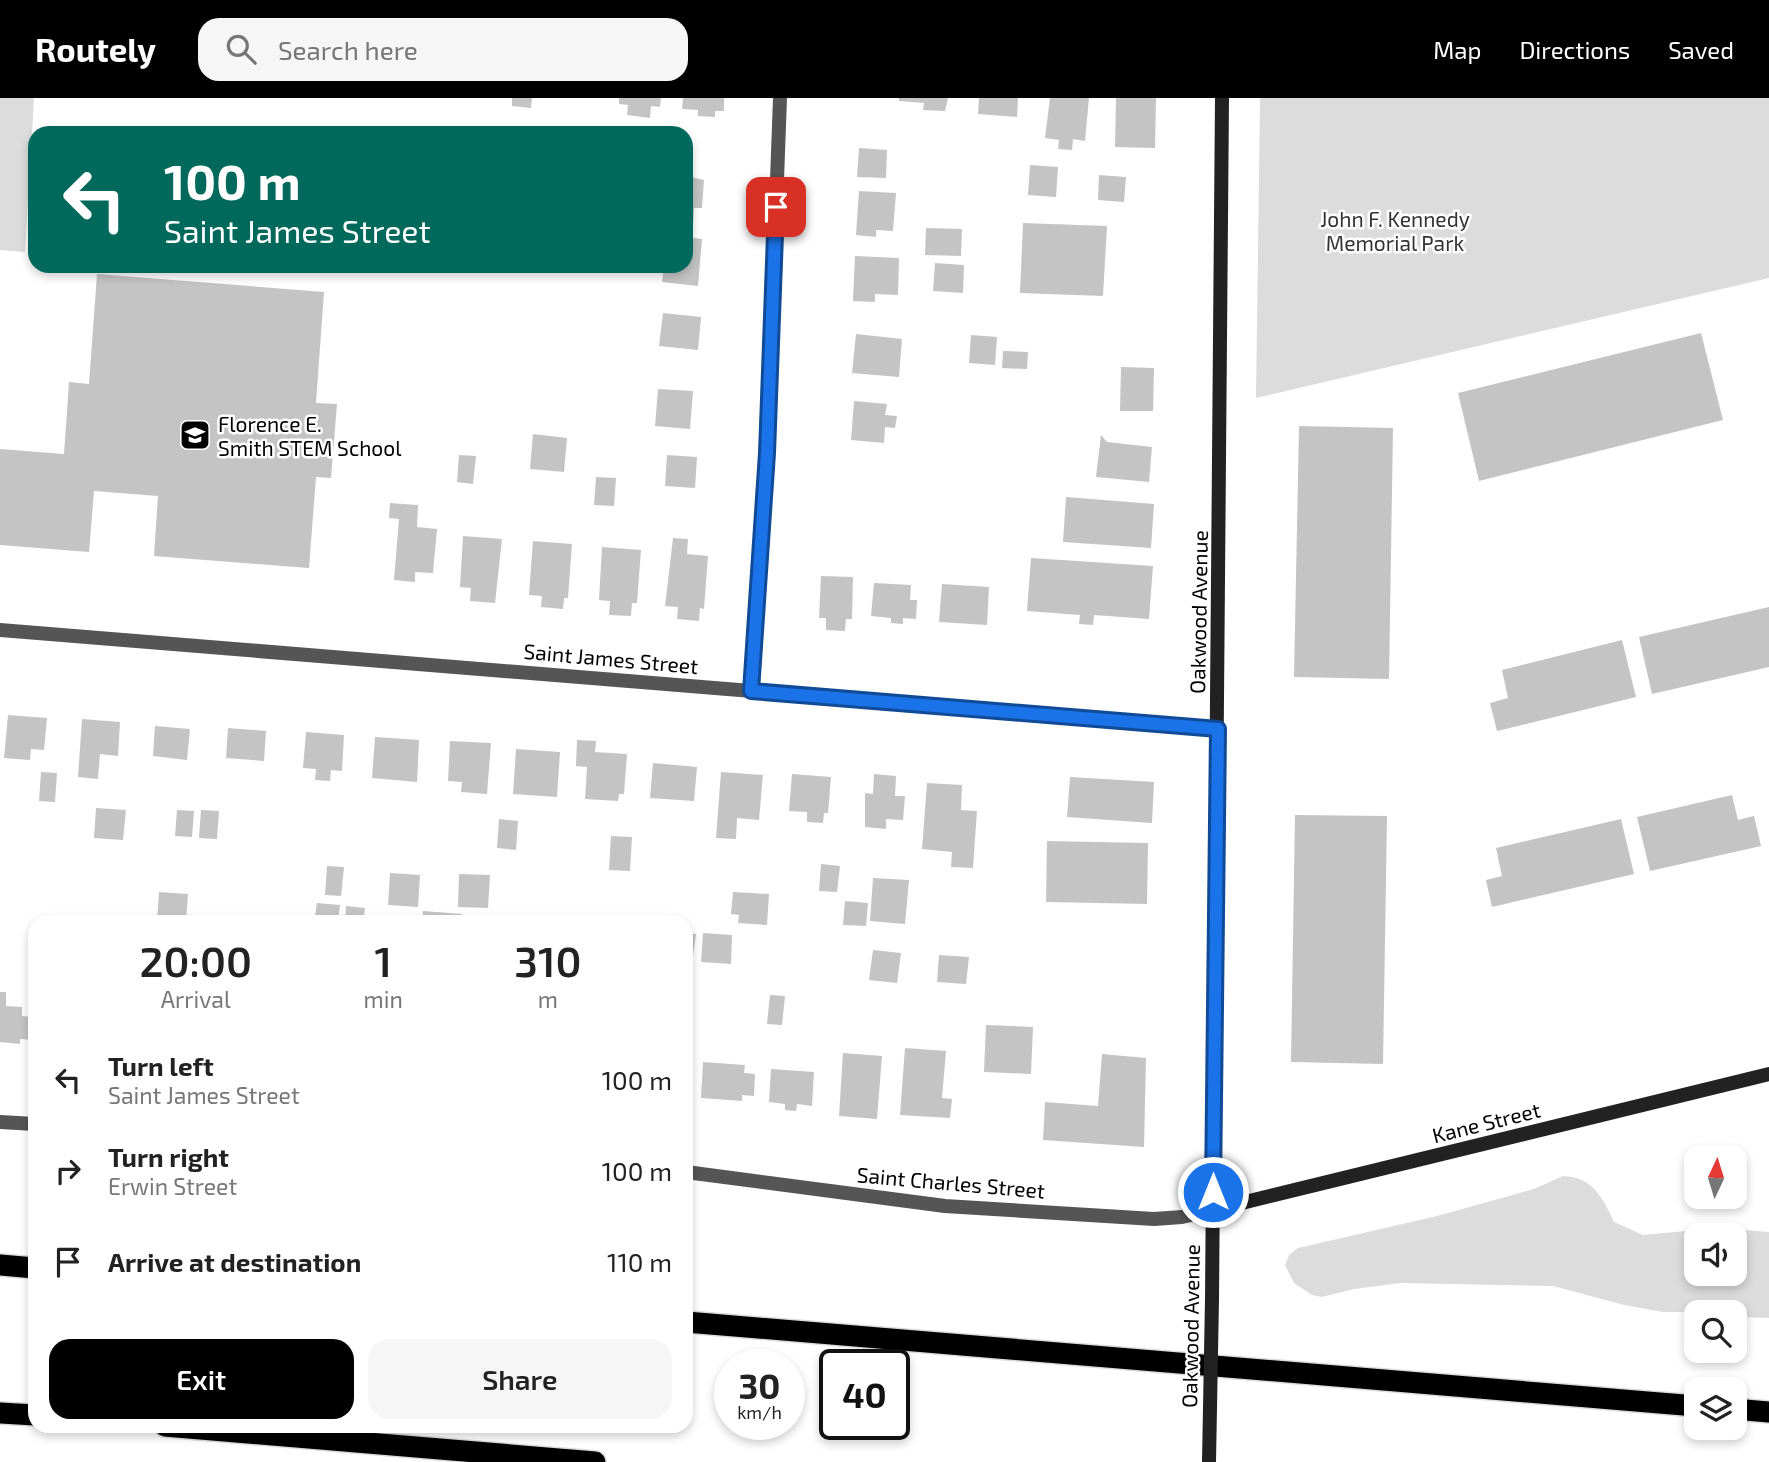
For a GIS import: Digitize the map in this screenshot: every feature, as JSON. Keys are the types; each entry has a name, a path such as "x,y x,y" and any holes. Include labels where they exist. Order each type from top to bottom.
{"highway":[{"path":"0,1265 28,1267"},
{"path":"693,1323 1684,1405"},
{"path":"1747,1410 1769,1412"},
{"path":"0,1413 28,1415"},
{"path":"249,1433 596,1462"}],"street":[{"path":"751,691 767,453 780,98"},
{"name":"Oakwood Avenue","path":"1209,1462 1222,98"},
{"name":"Saint James Street","path":"0,630 1218,729"},
{"name":"Kane Street","path":"1213,1210 1769,1073"},
{"path":"0,1122 28,1124"},
{"name":"Saint Charles Street","path":"693,1173 945,1206 1154,1219 1182,1217 1213,1210"}],"green space":[{"path":"0,98 34,98 32,126 28,126 25,252 0,250"},
{"name":"John F. Kennedy Memorial Park","path":"1260,98 1769,98 1769,278 1256,398"},
{"path":"1563,1176 1573,1177 1596,1190 1614,1222 1643,1235 1684,1231 1684,1286 1747,1286 1747,1230 1769,1232 1769,1318 1747,1317 1747,1300 1684,1300 1684,1312 1663,1312 1624,1305 1553,1286 1401,1283 1354,1289 1322,1297 1312,1295 1294,1283 1285,1265 1289,1255 1298,1248 1437,1216 1534,1189"}],"building":[{"path":"512,98 532,98 531,108 512,106"},
{"path":"619,98 661,98 660,107 651,106 650,118 627,115 628,105 619,104"},
{"path":"683,98 724,98 724,111 715,111 715,117 698,116 698,110 682,109"},
{"path":"899,98 948,98 945,111 923,110 924,103 899,101"},
{"path":"979,98 1018,98 1017,117 978,114"},
{"path":"1050,98 1089,98 1085,141 1073,139 1072,150 1058,149 1059,140 1045,138"},
{"path":"1116,98 1156,98 1155,148 1115,147"},
{"path":"859,148 887,150 886,178 857,177"},
{"path":"1030,165 1058,167 1056,197 1028,195"},
{"path":"1099,175 1126,177 1124,202 1098,200"},
{"path":"693,178 704,180 702,208 694,208 693,225"},
{"path":"859,191 896,193 893,231 876,230 876,237 856,235"},
{"path":"1023,223 1107,226 1103,296 1020,293"},
{"path":"926,228 962,229 961,256 925,255"},
{"path":"693,238 702,239 698,286 662,282 663,273 693,273"},
{"path":"855,256 899,258 898,295 875,294 875,302 853,301"},
{"path":"935,263 964,265 963,293 933,291"},
{"path":"97,274 324,292 316,403 337,404 331,478 316,477 309,568 154,556 158,496 94,491 89,552 0,545 0,449 64,454 69,382 89,384"},
{"path":"663,313 701,317 698,350 659,346"},
{"path":"1701,333 1723,420 1479,481 1458,393"},
{"path":"856,334 902,339 899,377 852,373"},
{"path":"971,335 997,337 995,365 969,363"},
{"path":"1003,351 1028,352 1027,369 1002,368"},
{"path":"1121,367 1154,368 1153,411 1120,411"},
{"path":"658,389 693,391 690,429 655,426"},
{"path":"854,401 887,404 885,415 897,416 895,428 885,427 884,443 851,440"},
{"path":"1299,426 1393,428 1389,679 1294,677"},
{"path":"533,434 567,438 564,472 530,469"},
{"path":"1101,435 1107,442 1152,447 1149,482 1096,477"},
{"path":"459,455 476,456 473,484 457,482"},
{"path":"667,455 697,457 695,488 665,486"},
{"path":"596,477 616,478 614,506 594,505"},
{"path":"1066,497 1154,504 1151,548 1063,542"},
{"path":"390,503 418,505 417,527 437,529 433,573 415,572 415,582 394,580 399,519 389,518"},
{"path":"463,536 502,539 495,603 470,601 471,588 460,587"},
{"path":"673,538 688,539 687,554 708,556 704,609 700,608 699,621 677,619 678,607 665,606"},
{"path":"533,541 572,544 568,598 564,598 563,609 541,607 542,596 529,595"},
{"path":"602,547 641,550 637,603 632,603 631,616 609,615 610,601 599,600"},
{"path":"1031,558 1153,566 1149,619 1094,615 1093,625 1079,624 1080,615 1027,611"},
{"path":"821,576 853,577 852,619 846,619 845,631 826,630 826,618 819,618"},
{"path":"874,583 911,585 910,600 917,600 916,619 903,618 903,624 891,623 891,618 871,616"},
{"path":"942,584 989,587 987,625 939,622"},
{"path":"1769,607 1769,667 1652,694 1639,637"},
{"path":"1622,640 1636,697 1497,731 1490,703 1508,698 1502,670"},
{"path":"8,715 47,718 44,750 31,749 30,760 4,758"},
{"path":"82,719 120,722 118,756 100,754 98,779 78,777"},
{"path":"155,726 190,729 187,760 153,756"},
{"path":"228,728 266,731 264,761 226,758"},
{"path":"306,732 344,735 342,771 331,770 330,781 315,780 316,769 303,768"},
{"path":"375,737 419,740 417,782 372,778"},
{"path":"577,740 596,741 595,752 627,754 624,794 619,794 618,801 585,799 587,767 576,766"},
{"path":"450,741 491,743 487,794 461,792 462,782 448,781"},
{"path":"516,749 560,752 557,797 513,794"},
{"path":"653,763 697,767 694,801 650,798"},
{"path":"41,772 57,773 55,802 39,801"},
{"path":"721,772 763,775 759,820 737,818 736,839 716,838"},
{"path":"792,774 831,777 828,813 824,813 823,823 807,822 807,812 789,811"},
{"path":"874,774 896,776 895,796 905,796 903,820 886,819 886,829 865,827 865,793 873,794"},
{"path":"1070,777 1154,782 1152,823 1067,817"},
{"path":"927,783 962,785 961,810 977,811 973,868 951,867 952,852 922,849"},
{"path":"1732,795 1738,820 1754,816 1761,846 1650,871 1637,817"},
{"path":"96,808 126,810 123,840 94,838"},
{"path":"177,810 194,811 192,837 175,836"},
{"path":"201,810 219,811 217,839 199,838"},
{"path":"1295,815 1387,816 1383,1064 1291,1062"},
{"path":"499,819 518,821 516,850 497,848"},
{"path":"1621,819 1634,874 1492,907 1486,880 1502,876 1496,848"},
{"path":"611,836 632,837 630,871 609,870"},
{"path":"1047,841 1148,843 1147,904 1046,902"},
{"path":"821,864 840,866 837,892 819,891"},
{"path":"327,866 344,867 341,896 325,895"},
{"path":"390,873 420,875 418,907 388,905"},
{"path":"459,874 490,875 488,908 458,907"},
{"path":"873,878 909,880 905,924 870,921"},
{"path":"159,892 188,894 186,915 157,915"},
{"path":"733,892 769,894 767,925 738,923 739,915 731,914"},
{"path":"845,901 868,903 866,926 843,925"},
{"path":"317,903 340,905 339,915 315,915"},
{"path":"346,906 365,908 364,915 345,915"},
{"path":"423,911 462,914 462,915 423,915"},
{"path":"703,933 732,935 731,964 701,962"},
{"path":"693,934 696,934 693,956"},
{"path":"873,950 901,953 897,983 869,980"},
{"path":"939,955 969,957 966,984 937,982"},
{"path":"0,992 6,992 6,1006 22,1007 22,1016 28,1016 28,1040 20,1039 20,1044 0,1042"},
{"path":"770,995 785,996 782,1025 767,1024"},
{"path":"986,1025 1033,1027 1031,1074 984,1072"},
{"path":"905,1048 946,1051 942,1098 952,1099 950,1118 900,1115"},
{"path":"843,1053 882,1056 877,1119 839,1116"},
{"path":"1102,1054 1146,1058 1144,1147 1043,1140 1045,1102 1098,1106"},
{"path":"703,1062 745,1065 744,1073 755,1074 754,1096 742,1095 742,1101 701,1098"},
{"path":"771,1069 814,1072 812,1106 797,1104 796,1111 785,1110 785,1104 769,1102"}],"place":[{"name":"Florence E. Smith STEM School","path":"195,435"}],"route":[{"path":"776,207 767,453 751,691 1218,729 1213,1192"}]}
